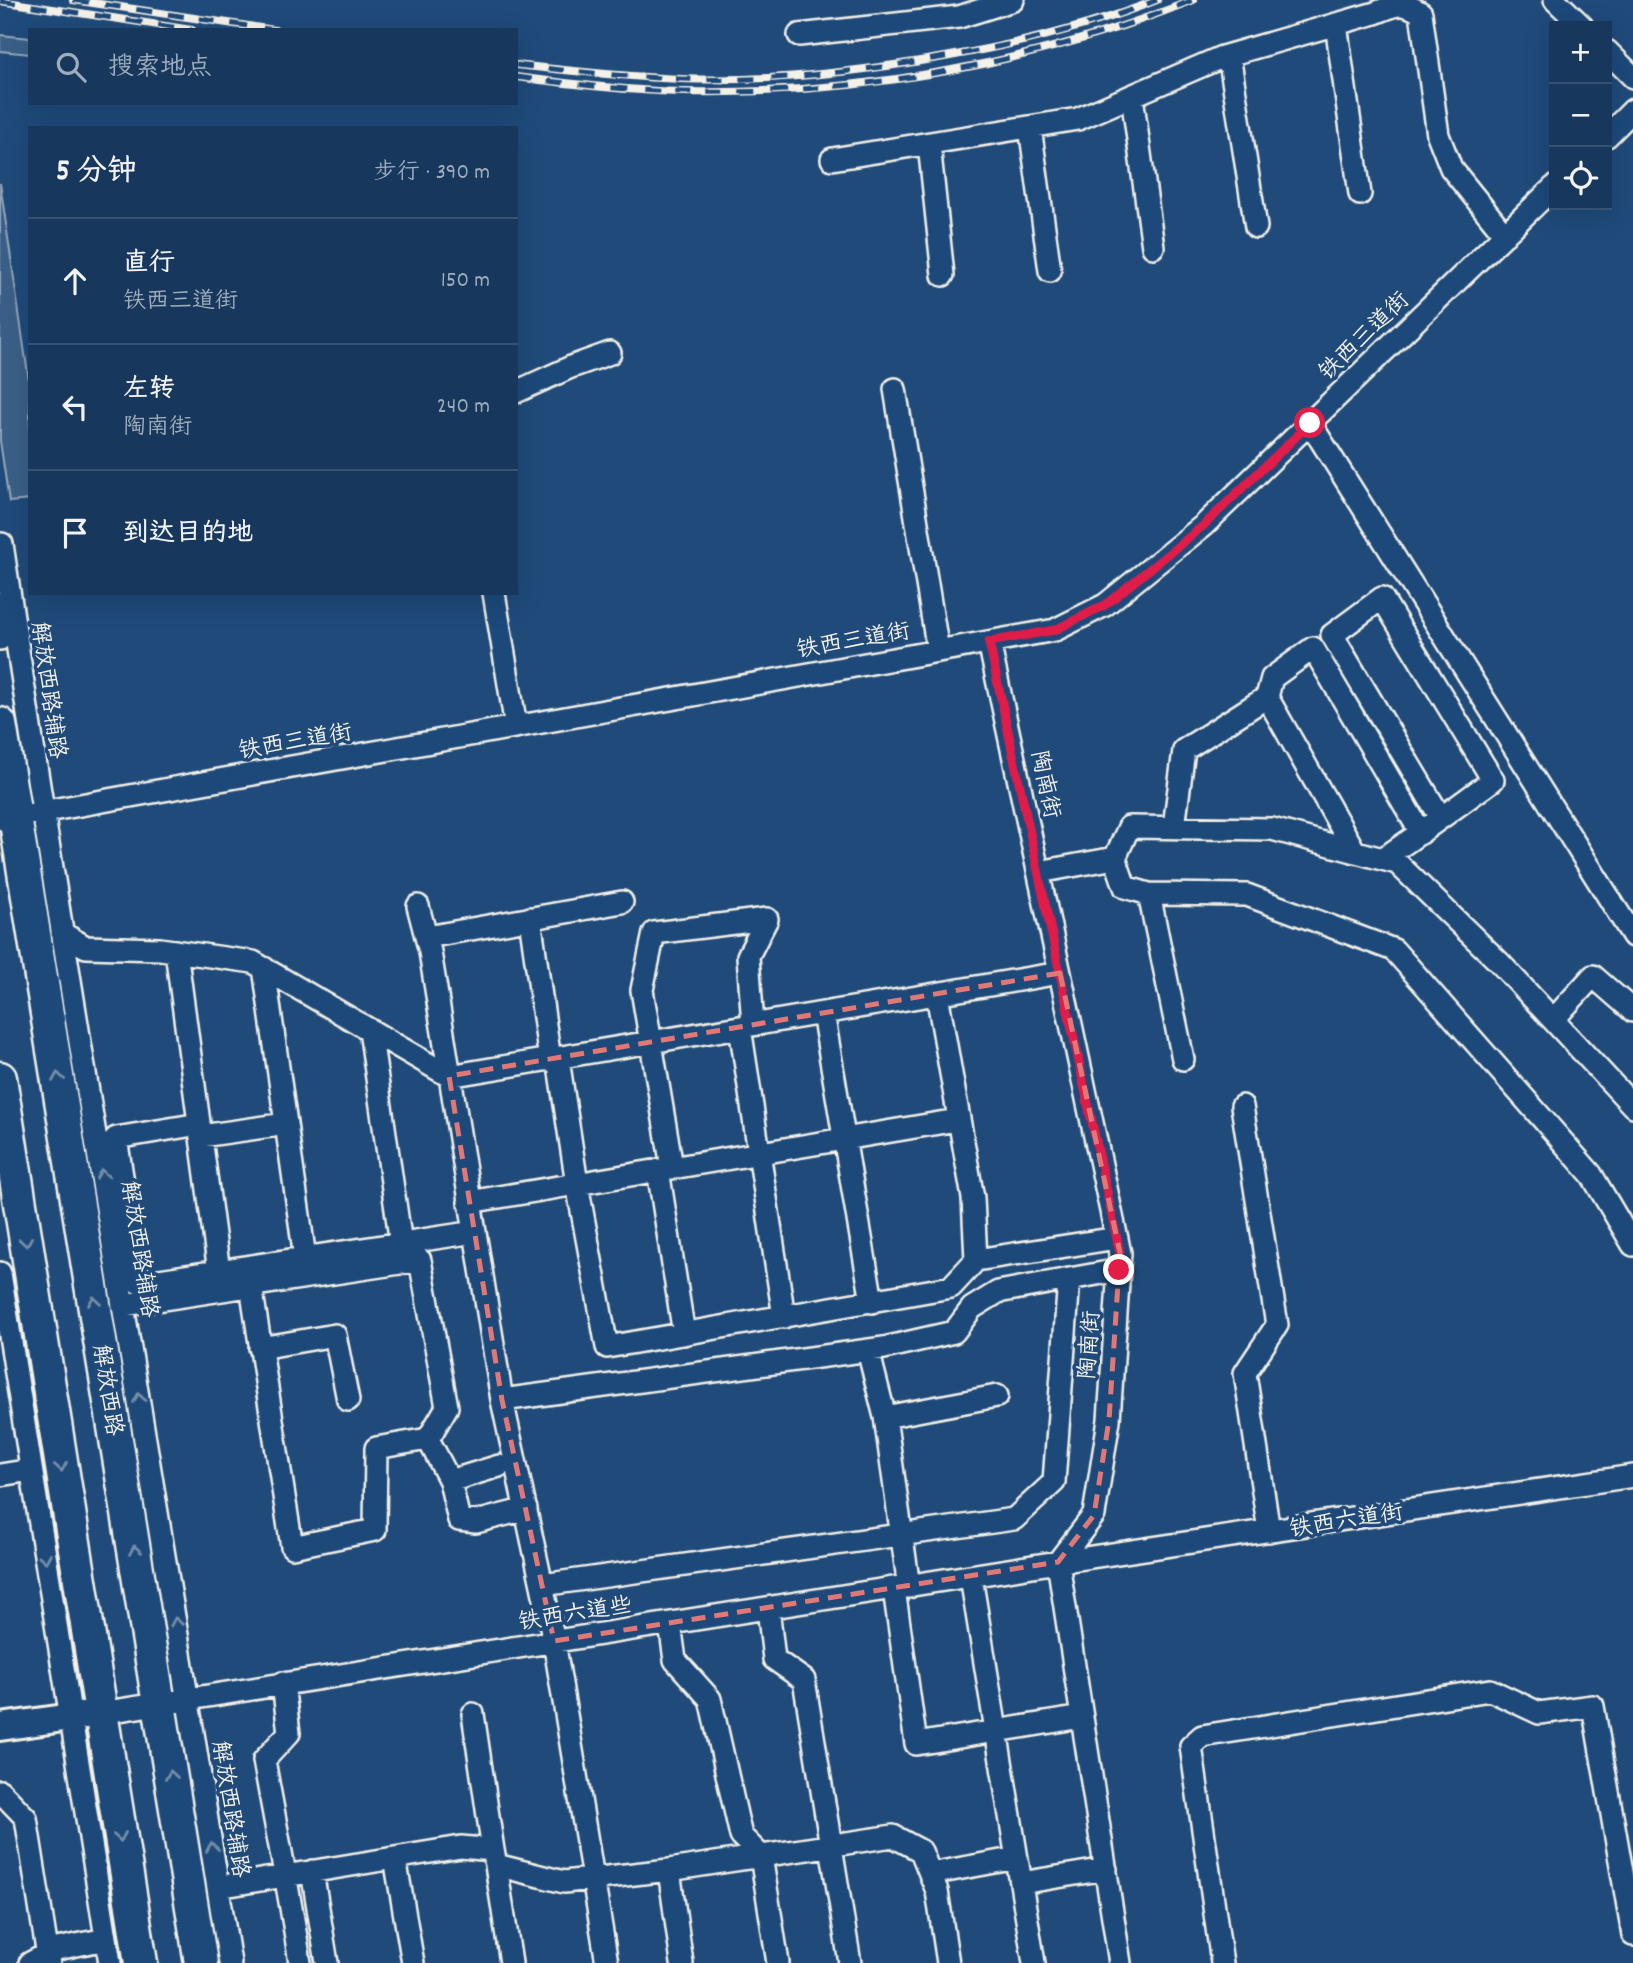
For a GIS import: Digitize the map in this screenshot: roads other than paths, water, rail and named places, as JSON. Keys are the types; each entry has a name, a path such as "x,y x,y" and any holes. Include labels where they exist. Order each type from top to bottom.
{"highway":[{"name":"解放西路","path":"0,724 19,816 174,1700 201,1963"},
{"path":"0,1078 85,1715 141,1963"}],"main road":[{"path":"0,1727 85,1715"}],"street":[{"path":"799,35 959,17 1013,0"},
{"path":"1555,0 1577,21"},
{"path":"831,159 1078,120 1229,55 1398,4 1410,5 1421,13 1438,135 1451,169 1505,235"},
{"path":"1336,24 1360,194"},
{"path":"1229,55 1256,227"},
{"path":"1612,56 1633,77"},
{"path":"1132,96 1153,247"},
{"path":"1612,131 1633,110"},
{"path":"1030,127 1049,271"},
{"path":"929,144 943,275"},
{"name":"铁西三道街","path":"19,816 1055,630 1105,605 1204,525 1549,192"},
{"path":"518,390 610,353"},
{"path":"895,389 938,651"},
{"path":"1310,423 1633,936"},
{"path":"0,639 1,537"},
{"name":"解放西路辅路","path":"1,537 19,816 62,933 124,1305 174,1700 218,1887 230,1963"},
{"path":"494,595 516,727"},
{"path":"1174,827 1184,750 1267,697 1272,678 1382,598 1493,780 1382,859"},
{"path":"1332,635 1441,818"},
{"name":"陶南街","path":"989,642 1120,1253 1109,1420 1094,1515 1058,1562"},
{"path":"1313,648 1420,833"},
{"path":"1267,697 1355,852"},
{"path":"1633,1106 1499,962 1396,863 1272,829 1129,827 1115,858 1125,887 1149,894 1247,895 1394,950 1591,1174 1633,1245"},
{"path":"1039,872 1115,858"},
{"path":"1149,894 1183,1059"},
{"path":"427,937 622,902"},
{"path":"418,906 427,937 502,1400 554,1641 607,1963"},
{"path":"530,918 607,1347 951,1287 976,1260 1117,1238"},
{"path":"684,1334 642,990 654,933 767,919 748,956 746,1026 760,1152 784,1317"},
{"path":"62,933 86,947 176,951 253,961 449,1076 1060,972"},
{"path":"176,951 219,1272"},
{"path":"264,968 305,1258"},
{"path":"1553,1020 1593,976 1633,1011"},
{"path":"937,994 957,1120 973,1198 976,1260"},
{"path":"823,1013 872,1301"},
{"path":"370,1030 401,1244"},
{"path":"1242,1107 1277,1325 1245,1373 1269,1531"},
{"path":"470,1202 957,1120"},
{"path":"286,1124 116,1138 139,1283 475,1232"},
{"path":"124,1305 420,1260 447,1407 428,1439 376,1448 375,1530 292,1547 251,1286"},
{"path":"502,1400 868,1350 954,1332 972,1308 998,1292 1119,1270"},
{"path":"0,1273 31,1470 85,1715 110,1963"},
{"path":"542,1585 1014,1519 1054,1482 1069,1279"},
{"path":"261,1348 335,1335 348,1400"},
{"path":"868,1350 884,1417 903,1535 901,1588 916,1744 1082,1717"},
{"path":"884,1417 997,1396"},
{"path":"428,1439 450,1481 459,1520 476,1522 526,1509"},
{"path":"450,1481 499,1466"},
{"path":"0,1475 31,1470"},
{"name":"铁西六道街","path":"1058,1562 1633,1476"},
{"path":"1058,1562 1120,1963"},
{"name":"铁西六道些","path":"85,1715 1058,1562"},
{"path":"971,1577 1034,1963"},
{"path":"768,1608 774,1659 804,1679 850,1963"},
{"path":"670,1623 675,1660 710,1699 741,1836 761,1856 778,1963"},
{"path":"283,1683 289,1733 264,1759 287,1875 300,1963"},
{"path":"1222,1963 1191,1746 1202,1735 1490,1690 1539,1713 1593,1706 1633,1935"},
{"path":"472,1714 511,1963"},
{"path":"0,1791 26,1818 42,1960 57,1949 106,1939"},
{"path":"218,1887 461,1846 564,1882 669,1870 893,1836 921,1851 937,1891 948,1963"},
{"path":"395,1858 414,1963"},
{"path":"930,1874 1017,1858"},
{"path":"1021,1883 1106,1869"},
{"path":"669,1870 682,1963"},
{"path":"312,1871 327,1963"}],"railway":[{"path":"73,0 262,28"},
{"path":"518,65 681,79 769,78 827,73 914,62 1007,45 1068,30 1157,0"},
{"path":"518,77 622,89 685,92 750,92 880,81 944,72 1070,42 1193,0"},
{"path":"0,1 179,28"}]}
